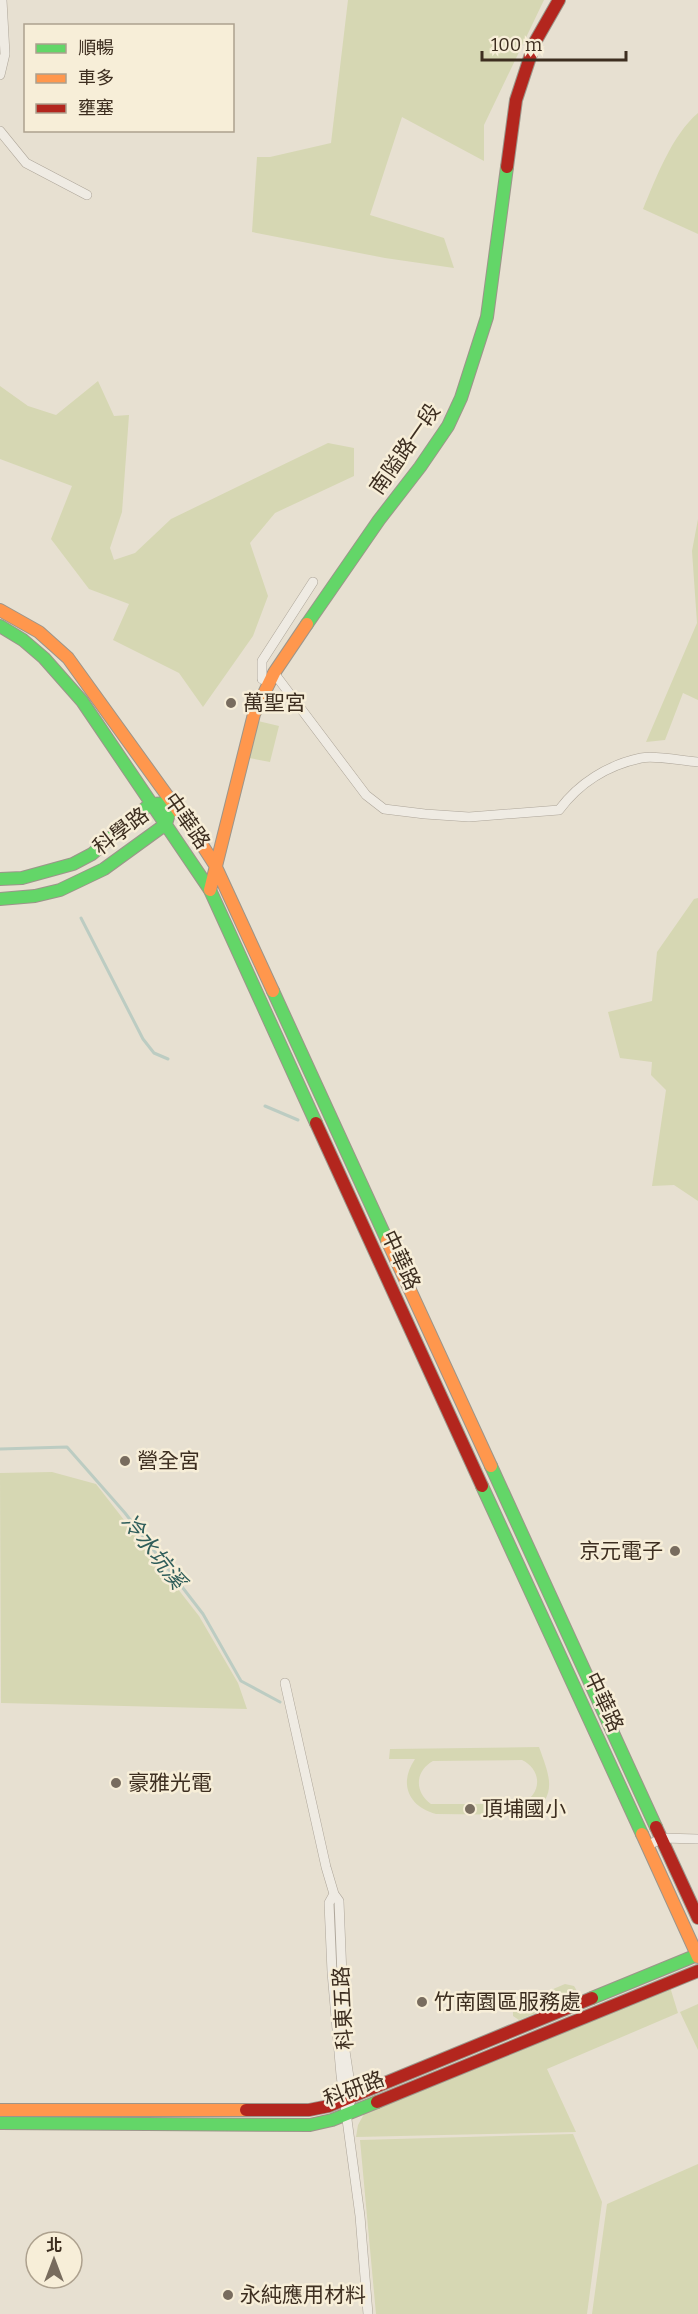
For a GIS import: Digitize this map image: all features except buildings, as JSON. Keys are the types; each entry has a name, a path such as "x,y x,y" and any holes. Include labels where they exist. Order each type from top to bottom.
{"main road":[{"name":"南隘路一段","path":"210,890 229,819 245,744 254,714 272,678 379,520 437,443 462,398 487,317 516,100 536,42 559,0"},
{"name":"中華路","path":"0,610 39,632 68,658 215,866 698,1918"},
{"name":"中華路","path":"0,626 33,647 74,690 210,890 698,1956"},
{"name":"科學路","path":"0,879 22,878 73,864 92,854 150,804 172,804 166,824 104,869 60,890 35,896 0,899"},
{"path":"278,1040 292,1033"},
{"name":"科研路","path":"0,2110 309,2110 329,2106 698,1956"},
{"name":"科研路","path":"0,2123 310,2125 346,2114 698,1971"}],"street":[{"path":"0,75 5,54 2,0"},
{"path":"0,131 26,163 87,195"},
{"path":"313,582 262,662 262,679 272,678 366,795 384,809 469,817 559,810 572,793 598,773 643,758 698,762"},
{"name":"科東五路","path":"285,1683 326,1867 334,1894 339,1902 348,2098 346,2114"},
{"path":"649,1845 662,1838 698,1839"},
{"path":"346,2114 360,2216 368,2314"}],"green space":[{"path":"348,0 544,0 484,125 484,161 402,117 370,215 444,238 454,268 385,258 252,232 257,157 270,157 331,143"},
{"path":"698,113 698,234 643,209 673,145 680,133"},
{"path":"98,381 114,416 129,415 122,512 110,548 114,560 135,553 171,519 328,443 354,448 354,476 275,513 250,543 268,596 253,636 203,707 179,673 113,640 129,604 89,589 51,539 72,486 0,459 0,386 28,406 56,415"},
{"path":"698,519 698,700 683,693 665,740 646,742 697,623 692,551"},
{"path":"258,721 279,726 270,762 249,758"},
{"path":"698,898 698,1201 674,1185 652,1186 666,1090 651,1075 652,1062 620,1058 608,1012 652,1001 657,952 694,899"},
{"path":"52,1472 96,1484 199,1616 238,1683 247,1709 1,1703 0,1473"},
{"path":"539,1747 548,1776 548,1792 545,1800 530,1815 436,1814 419,1806 409,1793 407,1777 415,1759 389,1759 390,1749","holes":["522,1760 529,1764 536,1776 536,1789 533,1795 520,1804 431,1804 419,1788 423,1770 433,1761"]},
{"path":"565,1984 574,1986 577,1991 575,1997 519,2020 513,2016 513,2006"},
{"path":"670,1987 678,2013 547,2069 576,2132 356,2137 358,2125 364,2114"},
{"path":"698,2004 698,2050 680,2012"},
{"path":"573,2134 602,2202 587,2314 376,2314 360,2140"},
{"path":"698,2164 698,2314 592,2314 607,2204"}],"waterway":[{"path":"81,918 143,1039 154,1053 168,1059"},
{"path":"265,1106 298,1120"},
{"name":"冷水坑溪","path":"0,1449 67,1447 125,1513 203,1614 241,1681 280,1702"}],"traffic: fast":[{"path":"307,624 448,426 461,398 487,317 507,167"},
{"path":"0,626 23,640 44,658 82,701 210,890 316,1123"},
{"path":"0,879 22,878 73,864 92,854 150,804 172,803 166,824 104,869 60,890 35,896 0,899"},
{"path":"273,991 387,1240"},
{"path":"491,1466 656,1827"},
{"path":"482,1486 642,1834"},
{"path":"592,1998 697,1955"},
{"path":"0,2123 310,2125 332,2120 377,2102"}],"traffic: slow":[{"path":"0,610 39,632 68,658 197,837 215,865 273,991"},
{"path":"210,890 254,714 274,673 307,624"},
{"path":"387,1240 491,1466"},
{"path":"642,1834 698,1957"},
{"path":"0,2110 246,2110"}],"traffic: jam":[{"path":"507,167 516,100 535,42 559,0"},
{"path":"316,1123 482,1486"},
{"path":"656,1827 698,1918"},
{"path":"377,2102 698,1971"},
{"path":"246,2110 309,2110 329,2106 592,1998"}],"place":[{"name":"萬聖宮","path":"231,703"},
{"name":"營全宮","path":"125,1461"},
{"name":"京元電子","path":"675,1551"},
{"name":"豪雅光電","path":"116,1783"},
{"name":"頂埔國小","path":"470,1809"},
{"name":"竹南園區服務處","path":"422,2002"},
{"name":"永純應用材料","path":"228,2295"}]}
